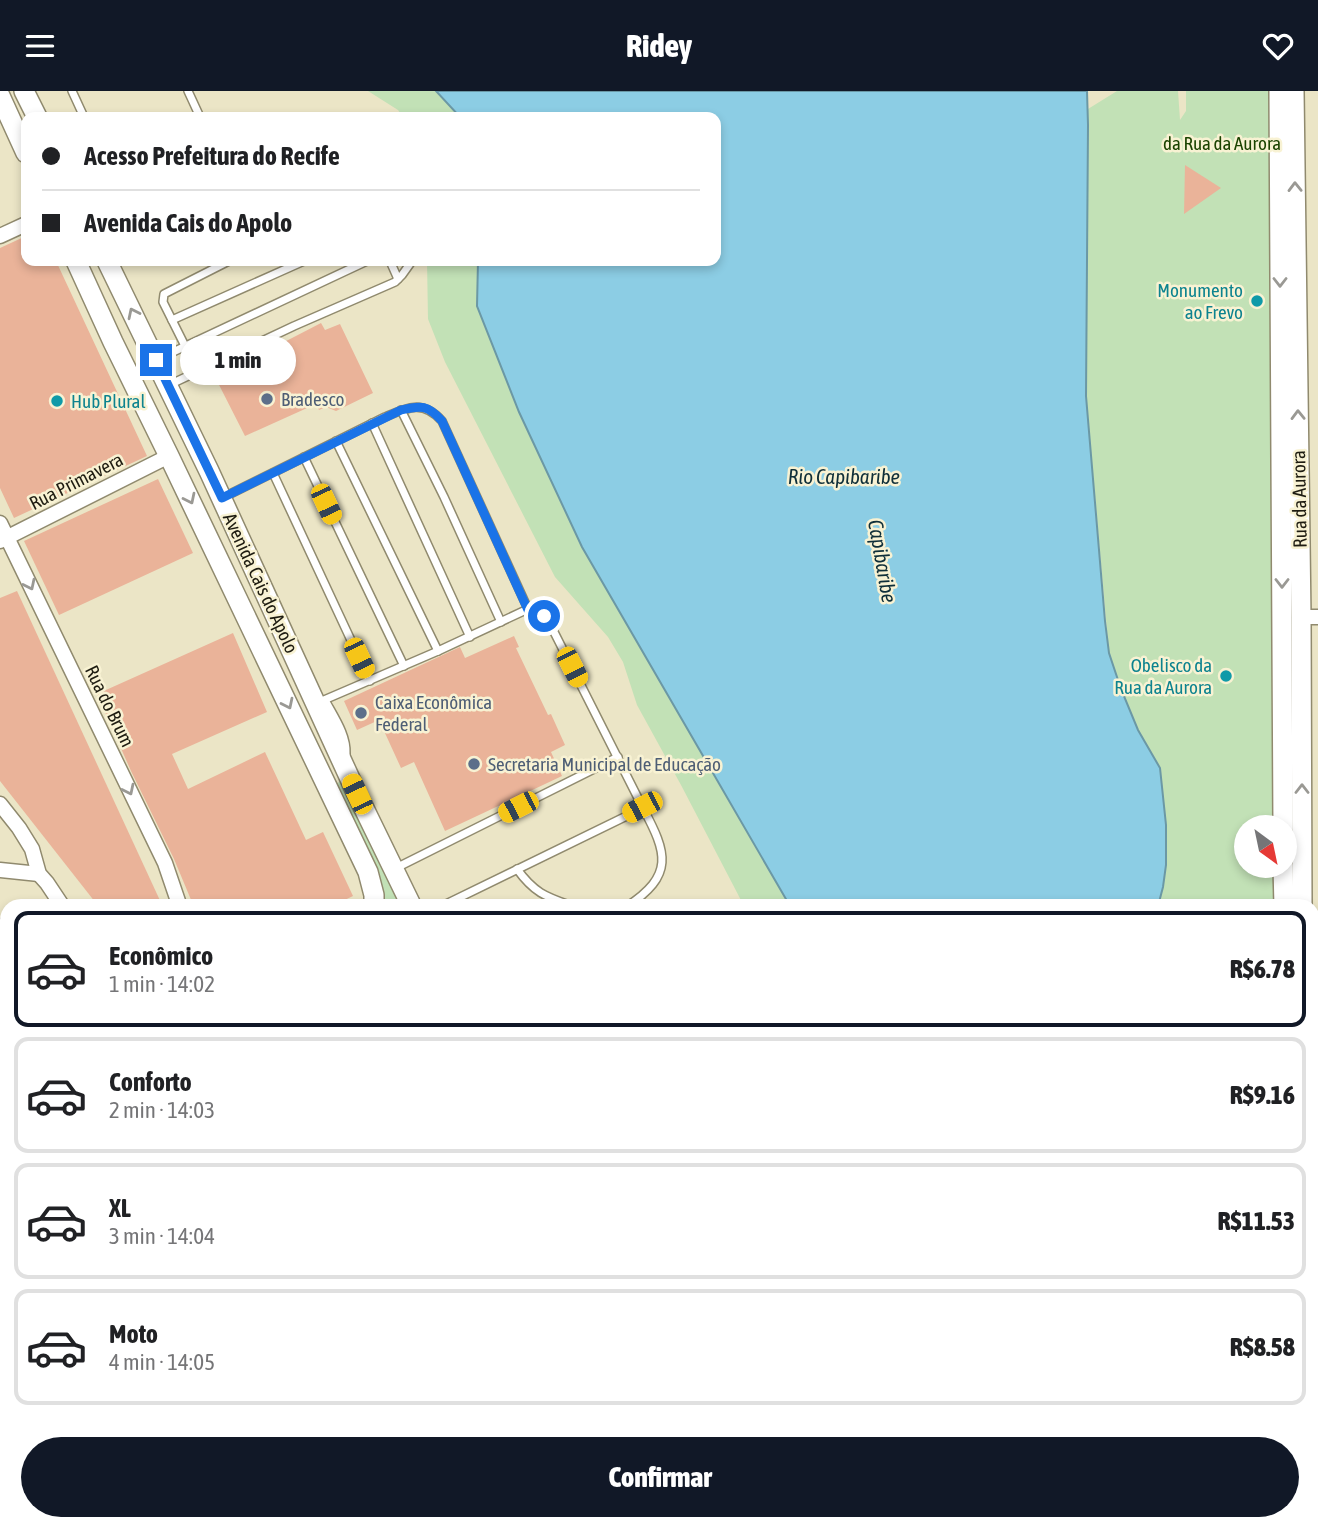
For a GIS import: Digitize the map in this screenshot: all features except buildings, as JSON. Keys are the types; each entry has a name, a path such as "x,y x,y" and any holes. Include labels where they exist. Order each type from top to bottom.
{"main road":[{"path":"24,91 34,112"},
{"name":"Rua da Aurora","path":"1279,91 1283,815"},
{"name":"Rua da Aurora","path":"1294,91 1310,617 1302,899"},
{"path":"0,96 21,142"},
{"name":"Avenida Cais do Apolo","path":"78,266 368,872 374,899"},
{"name":"Avenida Cais do Apolo","path":"109,266 321,702 343,762 408,899"},
{"path":"1283,879 1284,899"}],"street":[{"path":"0,236 21,226"},
{"name":"Rua Primavera","path":"3,539 169,456"},
{"name":"Rua do Brum","path":"0,523 3,539 165,863 177,899"},
{"path":"0,804 32,849 39,874 58,899"},
{"path":"0,870 39,874"}],"lane":[{"path":"72,91 82,112"},
{"path":"188,91 198,112"},
{"path":"185,346 163,302 164,294 219,266"},
{"path":"172,320 293,266"},
{"path":"156,360 356,266"},
{"path":"392,266 398,279"},
{"path":"168,386 294,325 398,279 408,266"},
{"path":"222,498 401,410 415,406 435,413 442,421 533,610 549,622 660,844 663,856 661,871 652,885 635,899"},
{"path":"401,410 501,622"},
{"path":"372,423 470,637"},
{"path":"336,441 438,652"},
{"path":"304,457 404,666"},
{"path":"273,473 370,681"},
{"path":"321,702 533,610"},
{"path":"394,869 618,757"},
{"path":"456,899 642,807"},
{"path":"517,869 537,892 555,899"}],"green space":[{"path":"368,91 436,91 455,112 399,112"},
{"name":"da Rua da Aurora","path":"1117,91 1178,91 1180,120 1186,111 1186,91 1269,91 1273,815 1234,815 1234,879 1273,879 1273,899 1160,899 1166,865 1166,825 1160,768 1138,730 1109,653 1086,396 1088,109"},
{"path":"427,266 478,266 477,306 582,547 786,899 740,899 637,705 623,662 608,637 555,577 445,362 428,319"},
{"path":"342,781 398,899 385,899 369,857 335,784"}],"water":[{"name":"Rio Capibaribe","path":"436,91 1087,91 1086,396 1105,621 1109,653 1121,689 1138,730 1160,768 1166,825 1166,865 1160,899 786,899 582,547 519,412 477,306 478,266 721,266 721,112 455,112"}],"place":[{"name":"Monumento ao Frevo","path":"1257,301"},
{"name":"Bradesco","path":"267,399"},
{"name":"Hub Plural","path":"57,401"},
{"name":"Obelisco da Rua da Aurora","path":"1226,676"},
{"name":"Caixa Econômica Federal","path":"361,713"},
{"name":"Secretaria Municipal de Educação","path":"474,764"}],"route":[{"path":"156,360 222,498 401,410 415,406 435,413 442,421 528,610 537,611 544,616"}],"water label":[{"name":"Capibaribe","path":"883,561"}]}
